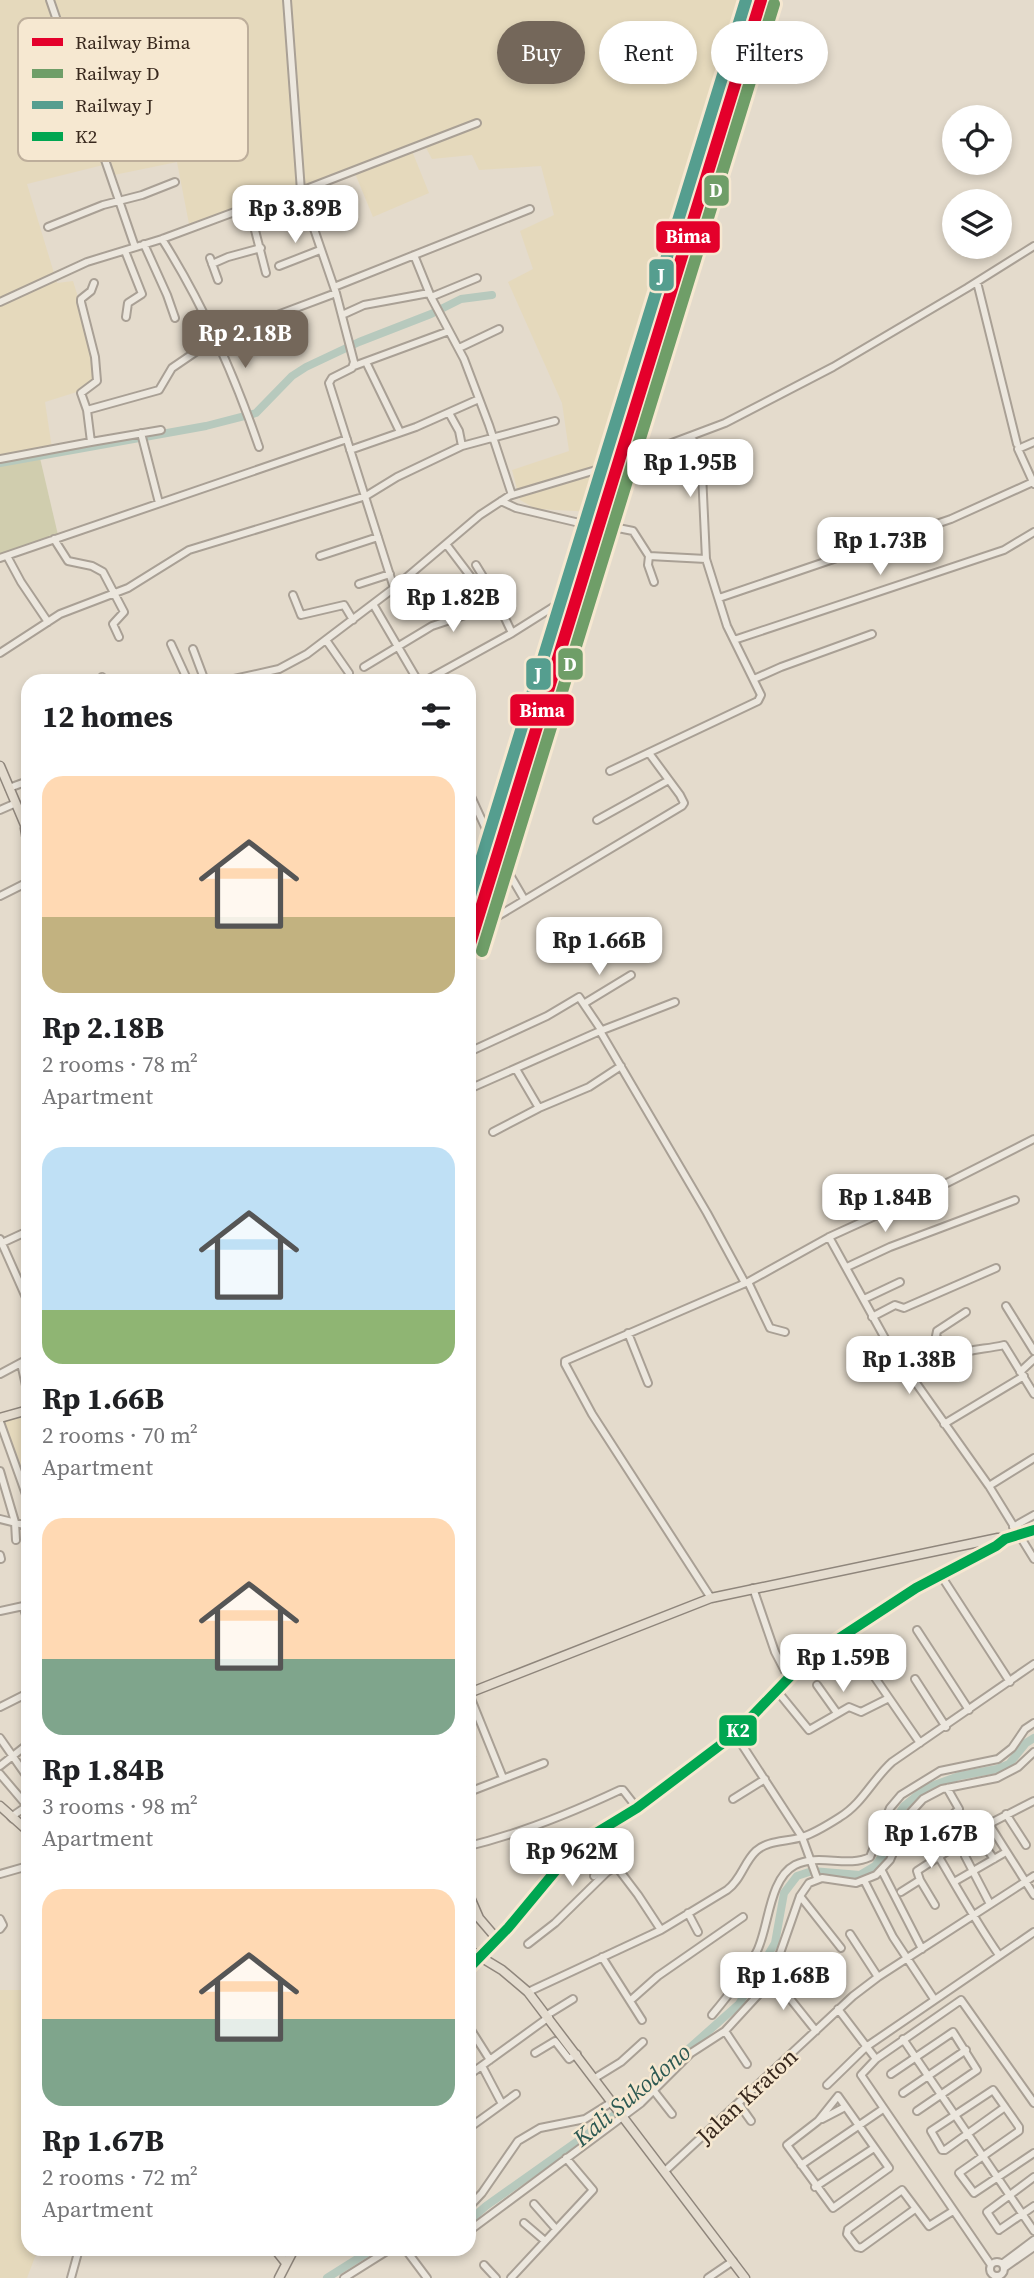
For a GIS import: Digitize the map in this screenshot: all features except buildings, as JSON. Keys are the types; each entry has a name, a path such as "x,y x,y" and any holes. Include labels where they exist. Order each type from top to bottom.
{"main road":[{"path":"0,766 21,815"},
{"path":"0,1420 21,1412"},
{"path":"476,1690 711,1598 998,1538 1005,1539 1034,1530"},
{"path":"476,1960 508,1928 572,1851 637,1808 736,1734 778,1692 788,1677 826,1645 940,1574 1005,1539"},
{"path":"0,1806 21,1826"},
{"path":"476,1913 497,1939"},
{"path":"476,1954 510,1976 548,2016 743,2277"},
{"path":"279,2278 291,2256"}],"street":[{"path":"50,0 56,18"},
{"path":"287,0 301,191 335,290 354,366"},
{"path":"0,302 87,262 162,239 249,206 301,191 477,123"},
{"path":"105,161 135,247"},
{"path":"48,227 175,182"},
{"path":"249,206 266,273"},
{"path":"88,410 159,390 172,368 216,338 335,290 414,254 530,209"},
{"path":"162,239 186,276 216,338 259,447"},
{"path":"144,244 175,318"},
{"path":"253,674 284,668 326,640 351,616 373,604 392,582 506,498 622,462 725,423 834,367 1034,246"},
{"path":"218,280 211,261 261,248"},
{"path":"279,266 320,250"},
{"path":"125,251 142,294 128,303 126,317"},
{"path":"414,254 430,295 459,348 489,425 506,498 516,508 588,525"},
{"path":"342,315 364,305 430,295 477,278"},
{"path":"977,282 1017,444"},
{"path":"90,442 88,410 81,393 97,381 95,357 81,302 94,283"},
{"path":"459,348 499,329"},
{"path":"392,582 329,383 332,378 354,366 449,331"},
{"path":"366,362 400,432"},
{"path":"351,450 479,399"},
{"path":"449,413 459,431 462,446"},
{"path":"0,653 48,622 78,606 115,594 189,550 366,496 397,477 462,446 555,421"},
{"path":"0,459 161,430"},
{"path":"141,434 159,503"},
{"path":"610,772 759,700 761,693 734,639 706,559 702,473 692,437"},
{"path":"48,622 3,557 347,439"},
{"path":"719,598 907,534 985,505 1034,483 1025,469 1018,449 1034,442"},
{"path":"646,453 656,476"},
{"path":"524,899 500,858 622,462"},
{"path":"603,525 633,531 649,556 653,582"},
{"path":"734,639 1004,550 1034,532"},
{"path":"907,534 915,551"},
{"path":"320,556 378,537"},
{"path":"54,539 68,561 103,572 125,614 113,624 119,637"},
{"path":"446,544 471,577"},
{"path":"649,556 706,559"},
{"path":"476,565 512,633"},
{"path":"359,584 392,582"},
{"path":"293,595 300,615 344,605 351,616"},
{"path":"373,604 414,674"},
{"path":"364,667 432,626 498,604"},
{"path":"438,674 558,604"},
{"path":"754,679 872,634"},
{"path":"326,640 349,673"},
{"path":"170,644 185,674"},
{"path":"193,649 202,674"},
{"path":"493,919 682,806 683,800 649,753"},
{"path":"597,820 669,780"},
{"path":"9,788 21,784"},
{"path":"0,810 16,803"},
{"path":"476,809 491,840"},
{"path":"0,895 21,884"},
{"path":"585,1003 631,975"},
{"path":"476,1048 511,1030 547,1016 578,998 585,1003 707,1213 770,1328 785,1332"},
{"path":"476,1086 675,1002"},
{"path":"493,1132 539,1108 589,1087 621,1066"},
{"path":"516,1069 539,1108"},
{"path":"711,1598 592,1414 565,1364 568,1358 746,1283 829,1237 941,1186 1032,1140 1034,1149"},
{"path":"847,1267 890,1247 1015,1200"},
{"path":"21,1234 1,1241 21,1286"},
{"path":"829,1237 872,1317 989,1486 1034,1559"},
{"path":"872,1317 895,1305 906,1307 996,1268"},
{"path":"864,1299 900,1282"},
{"path":"1006,1306 1034,1350"},
{"path":"966,1312 937,1331 936,1336 951,1357 967,1349 990,1349 1003,1345 1034,1394"},
{"path":"628,1333 648,1383"},
{"path":"904,1366 943,1346"},
{"path":"944,1424 1022,1374 1034,1359"},
{"path":"0,1374 20,1363 21,1367"},
{"path":"0,1420 21,1480"},
{"path":"989,1486 1034,1458"},
{"path":"0,1471 3,1492 15,1522 16,1540"},
{"path":"1013,1527 1034,1515"},
{"path":"0,1519 21,1524"},
{"path":"940,1574 1010,1682"},
{"path":"752,1588 775,1652 788,1677"},
{"path":"0,1611 21,1607"},
{"path":"918,1630 969,1710"},
{"path":"528,1992 661,1930 727,1890 758,1850 766,1845 802,1838 853,1809 885,1768 1034,1664"},
{"path":"869,1669 920,1743"},
{"path":"915,1679 946,1727"},
{"path":"817,1685 836,1713"},
{"path":"778,1692 809,1730 851,1707 861,1712 889,1698"},
{"path":"0,1707 21,1696"},
{"path":"476,1710 503,1778"},
{"path":"712,2015 757,1952 776,1891 788,1870 811,1862 858,1861 870,1857 886,1817 901,1795 940,1771 998,1759 1012,1748 1025,1729 1034,1723"},
{"path":"736,1734 802,1838 816,1877"},
{"path":"0,1738 21,1768"},
{"path":"0,1766 21,1749"},
{"path":"816,1877 865,1882 882,1871 890,1860 911,1812 923,1799 947,1788 997,1778 1018,1767 1034,1752"},
{"path":"476,1789 544,1763"},
{"path":"0,1774 21,1801"},
{"path":"733,1799 765,1779"},
{"path":"947,1788 959,1809 951,1816"},
{"path":"476,1844 567,1815 620,1790 623,1790 637,1808"},
{"path":"935,1905 917,1871 989,1824 1034,1801"},
{"path":"12,1816 21,1810"},
{"path":"911,1812 999,1955"},
{"path":"1006,1814 1026,1845"},
{"path":"989,1824 1034,1895"},
{"path":"969,1837 974,1843 981,1841 994,1859"},
{"path":"954,1882 1006,1852"},
{"path":"965,1856 990,1904"},
{"path":"594,1876 617,1867 661,1930"},
{"path":"0,1874 21,1868"},
{"path":"528,1944 570,1910 607,1869"},
{"path":"882,1871 922,1948"},
{"name":"Jalan Kraton","path":"666,2171 838,2010 878,1977 1034,1876"},
{"path":"476,2226 654,2091 691,2053 725,2031 772,1976 800,1896 816,1877"},
{"path":"901,1892 920,1880"},
{"path":"865,1882 892,1937 934,1999"},
{"path":"800,1896 841,1948"},
{"path":"688,1913 698,1932"},
{"path":"631,2000 658,1976 743,1917"},
{"path":"0,1919 3,1925 0,1929"},
{"path":"827,2085 866,2047 1034,1932"},
{"path":"850,1934 878,1977"},
{"path":"602,1957 642,2020"},
{"path":"772,1976 816,2031"},
{"path":"476,2070 573,1999"},
{"path":"1034,2103 958,2000 876,2059 861,2075 991,2265 991,2273 1002,2273 1034,2247"},
{"path":"838,2010 876,2059"},
{"path":"725,2031 747,2064"},
{"path":"891,2074 952,2032 966,2050 977,2070 917,2111"},
{"path":"476,2038 490,2060"},
{"path":"903,2039 1034,2231"},
{"path":"535,2053 555,2041 569,2059 577,2054"},
{"path":"595,2078 621,2062 643,2042"},
{"path":"903,2093 966,2050"},
{"path":"482,2066 502,2104"},
{"path":"1005,2107 945,2150 942,2150 931,2131 992,2090 1005,2107 1019,2129 959,2172 972,2192 1034,2153"},
{"path":"654,2091 672,2114"},
{"path":"476,2123 516,2094"},
{"path":"818,2121 837,2096 859,2126 888,2169 831,2208 787,2144 818,2121 845,2107"},
{"path":"476,2199 518,2141 540,2128 585,2119 613,2103"},
{"path":"739,2104 751,2121"},
{"path":"801,2165 883,2109"},
{"path":"816,2187 874,2148"},
{"path":"511,2278 594,2189 566,2158"},
{"path":"1034,2177 987,2210 987,2214 999,2230 1034,2206"},
{"path":"915,2209 861,2248 847,2234 848,2229 902,2190 929,2226 953,2211"},
{"path":"534,2204 555,2229"},
{"path":"524,2223 545,2241"},
{"path":"1002,2273 1034,2241"},
{"path":"71,2278 77,2256"},
{"path":"344,2278 377,2256"},
{"path":"410,2256 427,2278"},
{"path":"708,2278 733,2261"},
{"path":"991,2265 996,2262 1002,2273"},
{"path":"484,2265 496,2278"}],"shaded area":[{"path":"0,0 750,0 744,21 711,21 711,84 725,84 595,512 536,509 520,500 512,470 569,451 562,403 508,282 533,269 520,231 554,215 541,166 479,170 472,155 432,159 425,146 412,151 429,193 373,217 354,171 189,224 177,162 114,175 111,163 27,184 57,283 73,281 99,364 99,385 45,402 53,455 0,466"},
{"path":"40,458 58,535 0,555 0,466"},
{"path":"21,1417 21,1466 4,1422"},
{"path":"0,1990 21,1990 21,2256 35,2256 27,2278 0,2278"}],"waterway":[{"path":"0,463 206,426 256,413 292,376 306,367 461,299 492,295"},
{"name":"Kali Sukodono","path":"476,2215 613,2116 739,2004 775,1943 784,1893 797,1876 812,1871 860,1875 875,1866 884,1853 890,1827 904,1806 926,1788 959,1776 1009,1764 1026,1743 1034,1738"},
{"name":"Kali Sukodono","path":"327,2278 362,2256"}],"rail line":[{"name":"J","path":"476,876 746,0"},
{"name":"Bima","path":"476,924 761,0"},
{"name":"D","path":"482,951 774,4"}],"transit line":[{"name":"K2","path":"476,1961 508,1928 572,1851 637,1808 735,1734 806,1660 916,1588 1005,1539 1034,1530"}]}
